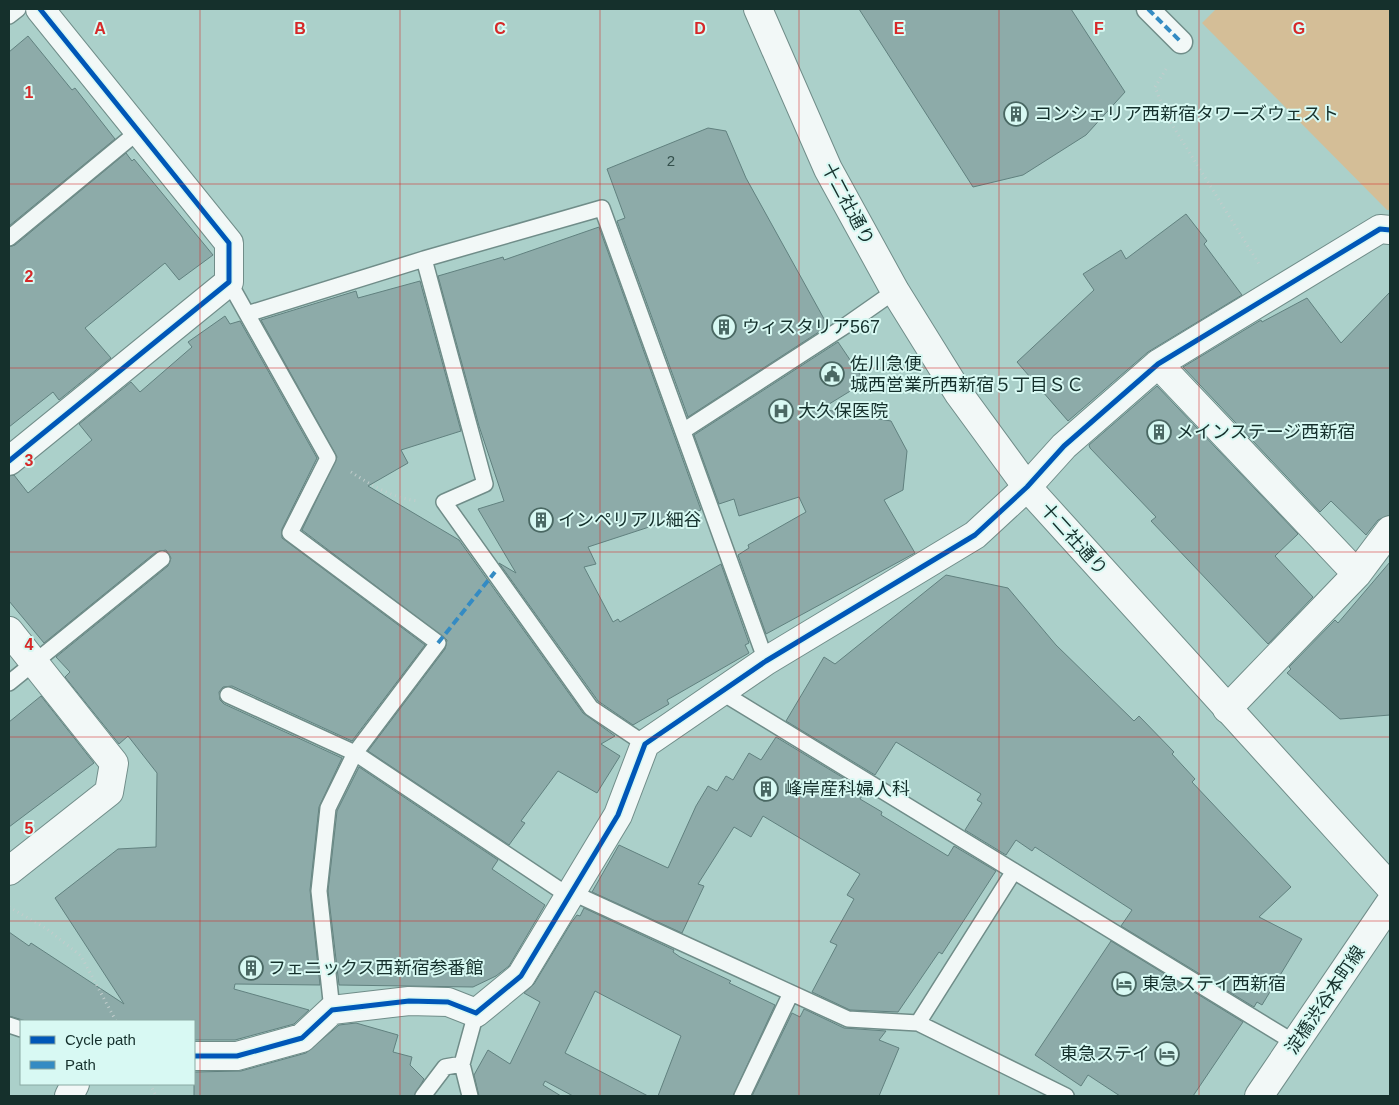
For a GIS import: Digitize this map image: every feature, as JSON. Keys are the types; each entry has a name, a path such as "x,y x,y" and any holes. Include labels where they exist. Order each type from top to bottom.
{"street":[{"path":"9,460 229,282 229,243 140,130 40,9"},
{"name":"十二社通り","path":"758,9 828,169 895,291 959,394 1027,487 1227,710 1390,887"},
{"path":"1148,9 1181,42"},
{"path":"195,1056 237,1056 302,1038 332,1010 409,1001 448,1002 476,1013 521,976 573,893 618,815 646,744 766,661 975,535 1027,487 1064,446 1158,364 1380,229 1390,230"},
{"path":"1158,364 1357,574"},
{"path":"1227,710 1357,574 1390,530"},
{"path":"9,631 114,763 109,792 9,871"},
{"name":"淀橋渋谷本町線","path":"1259,1096 1390,903"},
{"path":"69,1096 75,1085"}],"lane":[{"path":"9,16 18,9"},
{"path":"9,238 140,130"},
{"path":"247,314 424,259 602,208 766,661"},
{"path":"424,259 484,484 444,502 591,708 646,744"},
{"path":"229,282 328,458 290,533 438,643 355,753 328,808 319,891 332,1010"},
{"path":"684,431 845,326 895,291"},
{"path":"9,683 162,559"},
{"path":"721,692 1295,1043"},
{"path":"228,695 355,753 560,890 573,893 848,1018 918,1023 1066,1096"},
{"path":"918,1023 1014,871"},
{"path":"742,1096 791,993"},
{"path":"470,1096 462,1064 476,1013"},
{"path":"423,1096 445,1067 462,1064"}],"path":[{"path":"1181,42 1156,87 1166,115 1276,292"},
{"path":"328,458 376,488 411,500 444,502"},
{"path":"9,907 47,928 81,956 115,1020"}],"shaded area":[{"path":"1216,9 1390,9 1390,210 1387,210 1202,23"}],"building":[{"name":"コンシェリア西新宿タワーズウェスト","path":"859,9 1071,9 1125,92 1086,135 1023,175 973,187"},
{"path":"28,36 72,90 75,88 115,139 9,226 9,52"},
{"path":"708,128 726,131 746,178 828,326 688,417 617,221 625,218 607,169"},
{"path":"126,153 132,161 134,159 213,255 179,280 165,263 85,328 111,358 59,400 53,392 9,427 9,247 15,245"},
{"path":"1186,214 1207,241 1204,244 1242,295 1148,352 1068,421 1017,362 1094,290 1083,274 1121,250 1126,259"},
{"path":"599,227 701,510 588,547 596,564 584,567 613,622 618,619 620,622 721,564 749,643 745,645 749,653 667,700 669,704 633,725 598,701 499,563 516,573 478,509 504,501 479,426 438,276 503,257 504,260"},
{"path":"420,281 461,431 401,450 408,463 368,486 459,540 583,713 615,736 601,744 620,756 597,793 558,771 521,821 525,823 509,845 368,751 445,649 447,640 302,530 337,457 261,320 356,291 358,298"},
{"path":"1390,292 1390,515 1378,520 1366,535 1331,501 1320,512 1183,367 1261,320 1262,322 1307,298 1341,343"},
{"path":"225,316 230,324 240,321 317,458 282,529 282,538 425,645 352,741 232,686 223,687 219,692 220,700 224,704 342,758 319,807 310,890 320,985 235,984 234,989 309,1010 294,1024 235,1040 195,1040 195,1020 23,1020 9,1016 9,932 29,946 31,943 124,1004 55,898 118,849 156,847 157,773 128,736 119,744 65,677 70,672 56,657 168,566 171,558 166,550 156,552 44,643 9,601 9,476 14,475 28,493 92,440 79,424 131,382 140,392 192,347 188,342"},
{"path":"838,342 865,382 821,409 891,421 907,451 903,490 884,500 915,553 766,634 738,555 749,548 748,545 806,512 799,497 739,516 734,499 719,504 694,435"},
{"path":"1157,386 1298,534 1275,556 1313,597 1268,644 1151,521 1156,517 1090,448 1089,445"},
{"path":"1390,562 1390,715 1340,719 1287,673 1291,669 1289,667 1335,620 1338,623"},
{"path":"946,575 1008,588 1056,645 1134,721 1139,716 1174,752 1172,754 1195,779 1192,782 1291,887 1259,917 1302,939 1262,1005 1257,1002 1254,1007 1121,926 1132,910 1035,847 1032,851 1016,840 1006,855 965,830 982,803 977,800 981,794 896,742 875,775 786,721 824,657 835,664"},
{"path":"41,696 94,763 9,827 9,722"},
{"path":"776,737 865,791 860,799 882,812 881,815 948,856 954,846 996,871 942,954 939,952 898,1012 850,1010 812,992 837,945 830,942 854,899 847,895 860,874 763,816 751,837 734,827 698,884 704,886 682,933 592,892 619,845 668,868 696,806 708,786 717,791 726,776 733,780 749,753 761,760"},
{"path":"359,767 498,860 492,869 545,905 509,966 496,976 473,987 339,985 328,891 337,811"},
{"path":"584,908 674,950 673,952 680,957 731,981 729,983 775,1005 733,1096 658,1096 681,1036 595,991 565,1053 648,1096 573,1096 545,1081 543,1085 561,1096 479,1096 474,1075 488,1050 510,1064 540,1002 524,993 534,984 571,923 577,915 580,916"},
{"name":"東急ステイ西新宿","path":"1111,941 1243,1022 1193,1096 1120,1096 1088,1075 1081,1086 1035,1055"},
{"path":"804,1009 844,1028 886,1031 879,1040 899,1048 879,1096 752,1096 792,1013 800,1017"},
{"path":"356,1023 398,1035 393,1052 412,1057 410,1065 424,1079 414,1096 194,1096 195,1072 241,1071 306,1053 339,1025"}],"marked path":[{"path":"1148,9 1181,42"},
{"path":"438,643 495,572"}],"cycle path":[{"path":"9,461 229,282 229,243 40,9"},
{"path":"195,1056 237,1056 302,1038 332,1010 409,1001 448,1002 476,1013 521,976 618,815 645,744 766,661 975,535 1027,487 1064,446 1158,364 1380,229 1390,230"}],"place":[{"name":"コンシェリア西新宿タワーズウェスト","path":"1016,114"},
{"name":"ウィスタリア567","path":"724,327"},
{"name":"佐川急便 城西営業所西新宿５丁目ＳＣ","path":"832,374"},
{"name":"大久保医院","path":"781,411"},
{"name":"メインステージ西新宿","path":"1159,432"},
{"name":"インペリアル細谷","path":"541,520"},
{"name":"峰岸産科婦人科","path":"766,789"},
{"name":"フェニックス西新宿参番館","path":"251,968"},
{"name":"東急ステイ西新宿","path":"1124,984"},
{"name":"東急ステイ","path":"1167,1054"}]}
